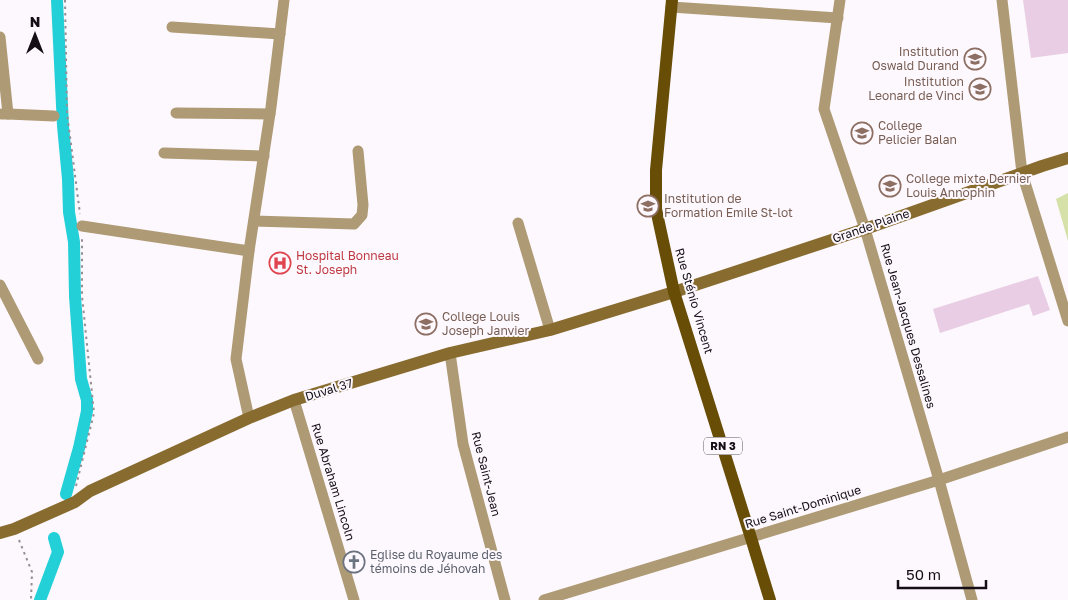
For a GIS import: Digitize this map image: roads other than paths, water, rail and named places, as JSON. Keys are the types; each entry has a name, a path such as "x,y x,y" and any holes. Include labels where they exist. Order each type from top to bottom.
{"main road":[{"name":"Rue Sténio Vincent","path":"672,4 656,170 656,209 674,292 770,600"}],"street":[{"path":"249,418 236,359 284,0"},
{"name":"Rue Jean-Jacques Dessalines","path":"840,0 824,109 865,229 939,480 972,600"},
{"path":"1002,0 1022,173 1068,321"},
{"path":"672,4 838,18"},
{"path":"172,27 280,34"},
{"path":"0,37 4,114 54,116"},
{"path":"176,113 270,114"},
{"path":"254,221 354,224 362,215 363,205 358,151"},
{"path":"164,153 264,156"},
{"name":"Grande Plaine","path":"674,292 865,229 1068,158"},
{"path":"518,223 550,330"},
{"path":"82,226 250,251"},
{"path":"0,285 38,359"},
{"name":"Duval 37","path":"0,533 14,529 75,502 90,491 249,418 294,400 450,353 550,330 674,292"},
{"name":"Rue Saint-Jean","path":"450,353 463,444 505,600"},
{"name":"Rue Abraham Lincoln","path":"294,400 354,600"},
{"name":"Rue Saint-Dominique","path":"544,600 939,480 1068,438"}],"waterway":[{"path":"57,0 63,126 69,212 74,242 75,296 81,379 87,400 87,411 79,448 66,494"},
{"path":"40,600 58,552 54,538"}],"place":[{"name":"Institution Oswald Durand","path":"975,59"},
{"name":"Institution Leonard de Vinci","path":"980,89"},
{"name":"College Pelicier Balan","path":"862,133"},
{"name":"College mixte Dernier Louis Annophin","path":"890,186"},
{"name":"Institution de Formation Emile St-lot","path":"648,206"},
{"name":"Hospital Bonneau St. Joseph","path":"280,263"},
{"name":"College Louis Joseph Janvier","path":"426,324"},
{"name":"Eglise du Royaume des témoins de Jéhovah","path":"354,562"}]}
